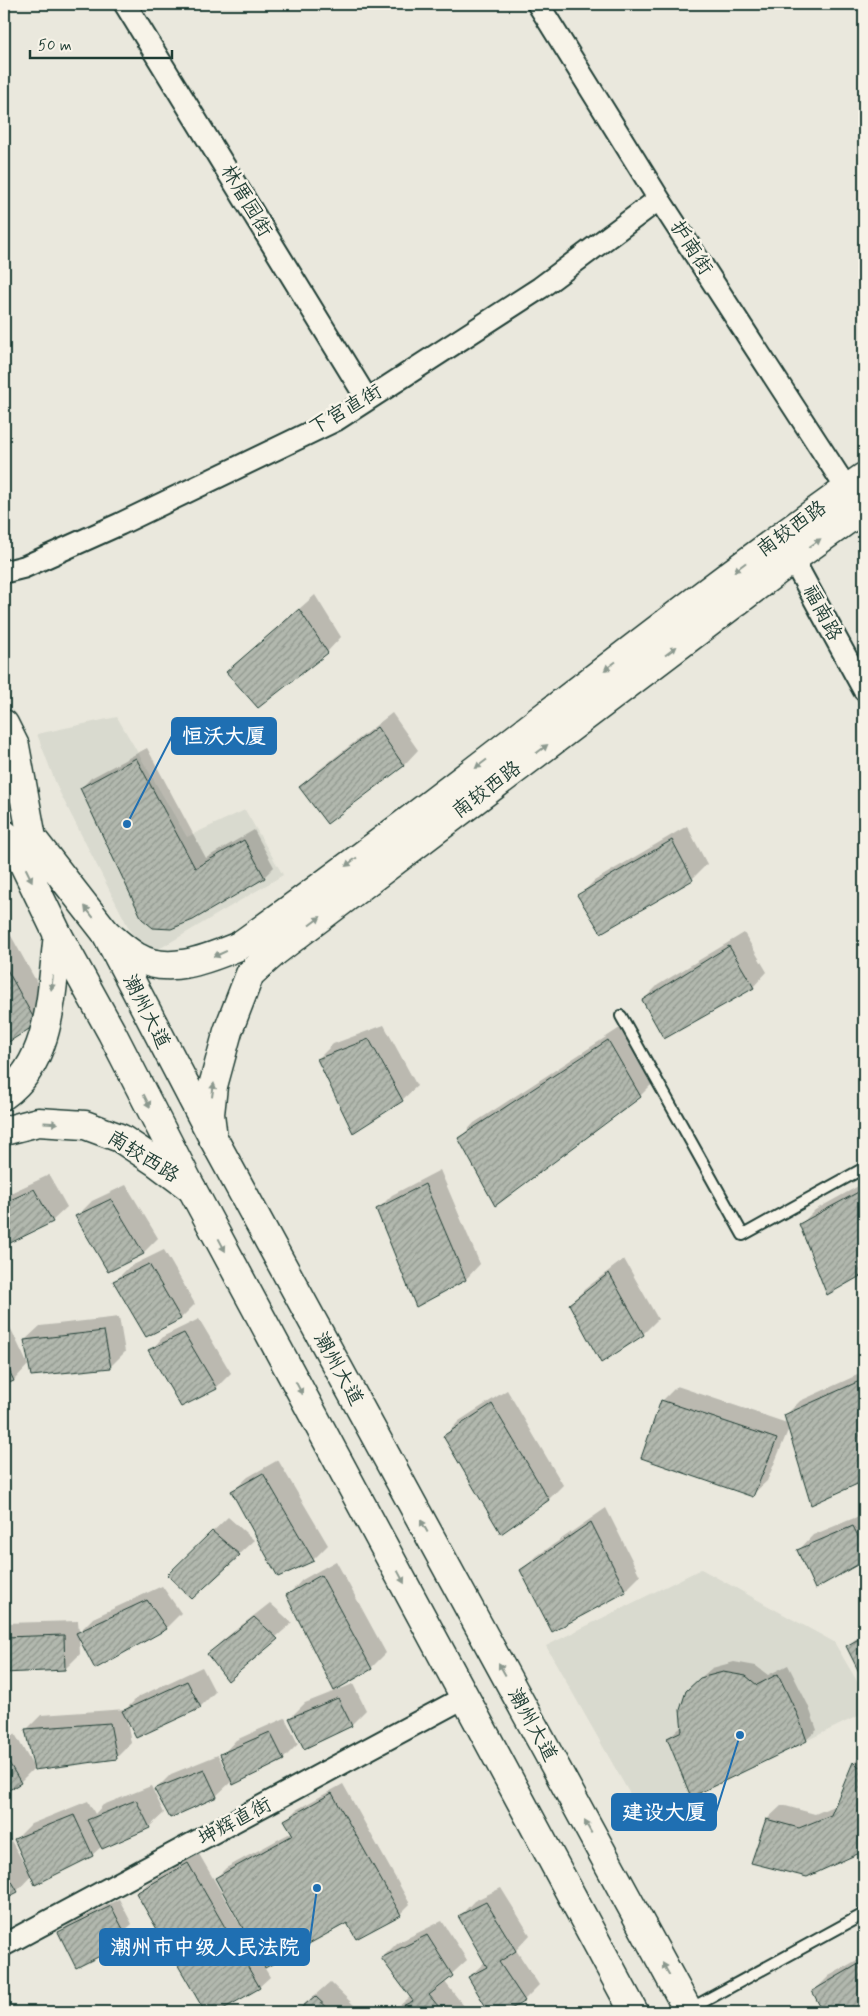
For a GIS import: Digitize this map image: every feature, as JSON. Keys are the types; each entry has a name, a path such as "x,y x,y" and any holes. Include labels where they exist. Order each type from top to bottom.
{"main road":[{"name":"南较西路","path":"212,1138 210,1114 213,1086 228,1031 250,974 276,950 859,492"},
{"name":"南较西路","path":"106,933 138,958 157,964 182,965 212,957 239,946 401,825 787,548"},
{"name":"潮州大道","path":"4,724 16,746 13,835 58,935 112,1033 192,1189 634,2012"},
{"path":"4,787 13,835"},
{"name":"潮州大道","path":"13,835 106,933 212,1138 689,2011"},
{"path":"4,1096 33,1064 44,1038 58,935"},
{"name":"南较西路","path":"4,1131 38,1122 85,1125 120,1138 192,1189"}],"street":[{"name":"林厝园街","path":"125,4 367,399"},
{"name":"护南街","path":"538,4 659,199 859,492"},
{"name":"下宫直街","path":"4,572 24,567 120,524 336,420 540,288 659,199"},
{"name":"福南路","path":"787,548 864,690"},
{"name":"坤辉直街","path":"4,1945 465,1697"}],"lane":[{"path":"621,1016 743,1235 864,1168"},
{"path":"689,2011 864,1914"}],"shaded area":[{"path":"117,717 187,837 245,810 283,875 144,958 58,789 37,734"},
{"path":"701,1569 834,1642 864,1693 864,1713 644,1819 546,1646"}],"building":[{"path":"299,609 328,653 258,708 226,672"},
{"path":"377,727 404,766 327,824 299,787"},
{"path":"136,758 195,868 244,840 265,878 193,920 171,929 153,928 142,919 80,788"},
{"path":"672,840 693,880 601,933 577,895"},
{"path":"729,946 754,988 664,1039 642,1000"},
{"path":"4,964 37,1024 4,1045"},
{"path":"369,1039 403,1101 353,1133 317,1059"},
{"path":"608,1040 641,1097 495,1206 458,1138"},
{"path":"425,1184 466,1280 416,1307 376,1209"},
{"path":"34,1189 53,1222 4,1246 4,1203"},
{"path":"864,1189 864,1274 827,1295 799,1224"},
{"path":"111,1199 144,1254 108,1272 75,1216"},
{"path":"149,1264 181,1319 146,1337 113,1281"},
{"path":"609,1273 644,1335 601,1363 569,1304"},
{"path":"104,1331 111,1368 31,1376 24,1340"},
{"path":"184,1333 217,1389 181,1407 148,1350"},
{"path":"4,1359 14,1381 4,1385"},
{"path":"864,1379 864,1481 811,1505 784,1415"},
{"path":"661,1400 777,1439 753,1497 641,1458"},
{"path":"492,1404 549,1500 501,1534 443,1436"},
{"path":"263,1473 314,1561 278,1577 231,1491"},
{"path":"591,1522 626,1592 552,1632 520,1570"},
{"path":"853,1526 864,1548 864,1561 815,1589 797,1550"},
{"path":"212,1531 240,1555 192,1599 167,1575"},
{"path":"321,1575 372,1669 334,1691 286,1595"},
{"path":"147,1600 167,1629 95,1669 76,1633"},
{"path":"254,1617 278,1639 228,1681 207,1654"},
{"path":"64,1635 65,1670 4,1673 4,1637"},
{"path":"864,1636 864,1682 846,1646"},
{"path":"723,1672 746,1676 757,1685 778,1674 798,1716 807,1741 691,1797 667,1738 682,1731 680,1710 686,1691 700,1678"},
{"path":"187,1681 201,1708 136,1738 122,1711"},
{"path":"338,1698 352,1726 304,1749 289,1718"},
{"path":"110,1723 117,1759 34,1770 25,1729"},
{"path":"270,1732 284,1760 233,1785 220,1754"},
{"path":"4,1754 21,1783 4,1793"},
{"path":"853,1762 864,1773 864,1851 807,1877 751,1863 766,1819 799,1828 831,1815"},
{"path":"204,1769 217,1797 170,1818 154,1789"},
{"path":"332,1793 401,1915 356,1939 347,1923 265,1968 215,1878 293,1835 284,1820"},
{"path":"136,1800 150,1828 102,1849 87,1820"},
{"path":"74,1815 93,1856 35,1885 14,1839"},
{"path":"188,1863 260,1988 218,2012 205,2012 136,1893"},
{"path":"4,1868 18,1892 4,1899"},
{"path":"486,1902 516,1951 499,1962 525,2001 506,2012 489,2012 468,1977 487,1967 458,1916"},
{"path":"111,1906 125,1933 113,1939 118,1947 76,1968 58,1932"},
{"path":"427,1935 453,1976 429,1995 443,2012 390,2012 413,2001 381,1958"},
{"path":"864,1961 864,2012 823,2012 812,1991"},
{"path":"315,1996 332,2012 296,2012"}],"place":[{"name":"恒沃大厦","path":"127,824"},
{"name":"建设大厦","path":"740,1735"},
{"name":"潮州市中级人民法院","path":"317,1888"}]}
